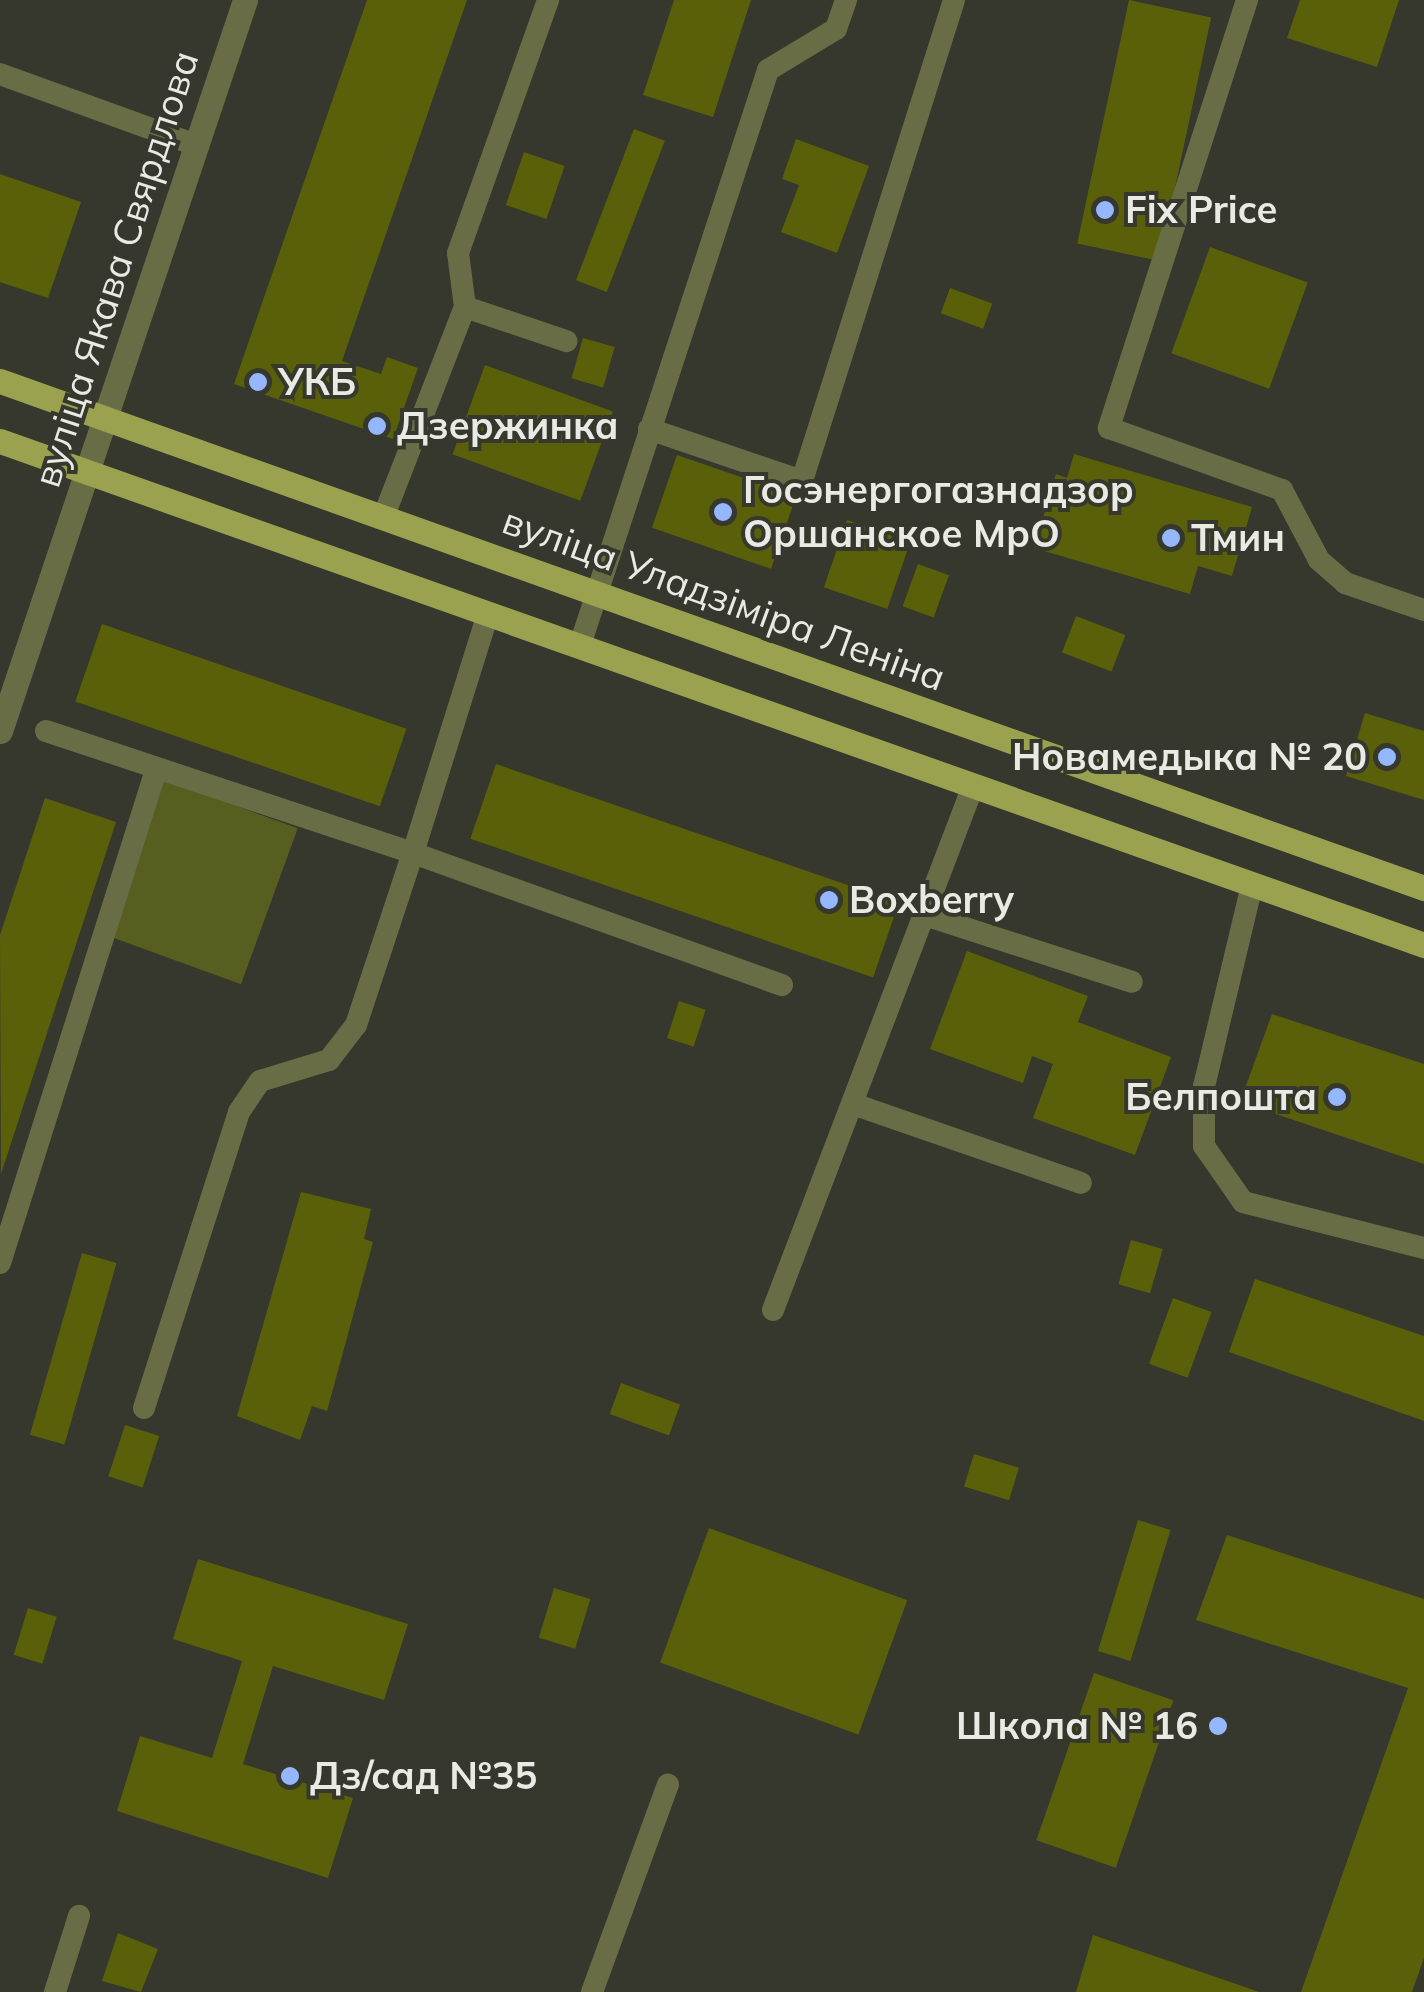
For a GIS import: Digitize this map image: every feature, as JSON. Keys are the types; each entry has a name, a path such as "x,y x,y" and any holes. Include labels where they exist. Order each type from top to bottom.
{"main road":[{"name":"вуліца Уладзіміра Леніна","path":"0,381 1424,888"},
{"path":"0,442 580,645 972,788 1424,944"}],"street":[{"name":"вуліца Якава Свярдлова","path":"0,730 90,473 244,0"}],"lane":[{"path":"383,518 465,307 458,253 548,0"},
{"path":"580,645 768,70 836,29 846,0"},
{"path":"648,430 802,481 954,0"},
{"path":"1246,0 1109,428 1282,490 1319,560 1345,584 1424,610"},
{"path":"0,74 196,145"},
{"path":"465,307 566,341"},
{"path":"144,1408 239,1112 260,1082 329,1060 356,1025 488,613"},
{"path":"46,731 413,853 782,984"},
{"path":"0,1263 156,770"},
{"path":"772,1310 928,916 972,788"},
{"path":"1252,885 1204,1086 1204,1146 1244,1202 1424,1248"},
{"path":"928,916 1132,982"},
{"path":"854,1104 1082,1183"},
{"path":"592,1992 668,1784"},
{"path":"55,1992 78,1916"}],"green space":[{"path":"154,776 298,828 241,984 97,932"}],"building":[{"path":"367,0 467,0 342,361 381,374 387,357 418,368 393,439 234,384"},
{"path":"674,0 751,0 713,117 643,95"},
{"path":"1129,0 1211,17 1159,261 1077,244"},
{"path":"1300,0 1399,0 1377,67 1287,38"},
{"path":"634,129 665,141 607,292 576,280"},
{"path":"796,139 869,166 837,253 781,232 799,185 782,179"},
{"path":"524,152 565,166 546,219 506,205"},
{"path":"0,174 81,202 48,298 0,282"},
{"path":"1210,247 1308,283 1269,389 1171,353"},
{"path":"950,288 992,303 983,329 941,313"},
{"path":"583,338 615,347 603,387 571,378"},
{"path":"485,365 613,412 580,501 453,454"},
{"path":"1074,454 1252,507 1232,576 1198,566 1190,594 1034,548 1056,474 1067,478"},
{"name":"Госэнергогазнадзор Оршанское МрО","path":"677,455 796,496 771,569 652,528"},
{"path":"847,520 910,542 887,609 824,587"},
{"path":"918,564 949,575 934,618 903,606"},
{"path":"1076,616 1125,635 1112,671 1062,652"},
{"path":"102,624 406,729 380,806 75,702"},
{"path":"1365,713 1424,731 1424,800 1346,776"},
{"path":"496,764 899,903 873,977 470,839"},
{"path":"45,798 116,822 1,1174 0,935"},
{"path":"967,951 1088,996 1078,1022 1171,1057 1135,1155 1033,1118 1053,1064 1032,1056 1023,1083 930,1049"},
{"path":"679,1001 706,1010 694,1047 667,1038"},
{"path":"1272,1014 1424,1064 1424,1164 1240,1102"},
{"path":"301,1192 371,1209 364,1239 373,1242 327,1411 312,1406 300,1440 237,1416"},
{"path":"1131,1240 1163,1249 1150,1293 1118,1284"},
{"path":"82,1253 117,1263 65,1445 30,1435"},
{"path":"1255,1279 1424,1336 1424,1421 1229,1352"},
{"path":"1173,1298 1212,1312 1188,1378 1149,1364"},
{"path":"621,1383 680,1405 669,1436 610,1414"},
{"path":"125,1425 159,1436 143,1487 108,1476"},
{"path":"974,1454 1019,1468 1009,1500 964,1487"},
{"path":"1138,1520 1171,1530 1130,1661 1098,1651"},
{"path":"709,1528 907,1600 858,1735 660,1662"},
{"path":"1227,1535 1424,1599 1424,1958 1412,1992 1301,1992 1408,1688 1196,1620"},
{"path":"198,1559 408,1624 384,1700 273,1666 243,1764 353,1798 328,1878 117,1811 140,1736 212,1758 242,1661 173,1639"},
{"path":"554,1588 590,1599 575,1649 539,1638"},
{"path":"28,1608 57,1617 42,1664 14,1655"},
{"path":"1094,1673 1173,1700 1116,1868 1036,1840"},
{"path":"118,1933 158,1949 141,1992 102,1981"},
{"path":"1093,1935 1242,1986 1259,1992 1076,1992"}],"place":[{"name":"Fix Price","path":"1105,210"},
{"name":"УКБ","path":"258,382"},
{"name":"Дзержинка","path":"377,426"},
{"name":"Госэнергогазнадзор Оршанское МрО","path":"723,512"},
{"name":"Тмин","path":"1171,538"},
{"name":"Новамедыка № 20","path":"1387,757"},
{"name":"Boxberry","path":"829,900"},
{"name":"Белпошта","path":"1337,1097"},
{"name":"Школа № 16","path":"1218,1726"},
{"name":"Дз/сад №35","path":"290,1776"}]}
